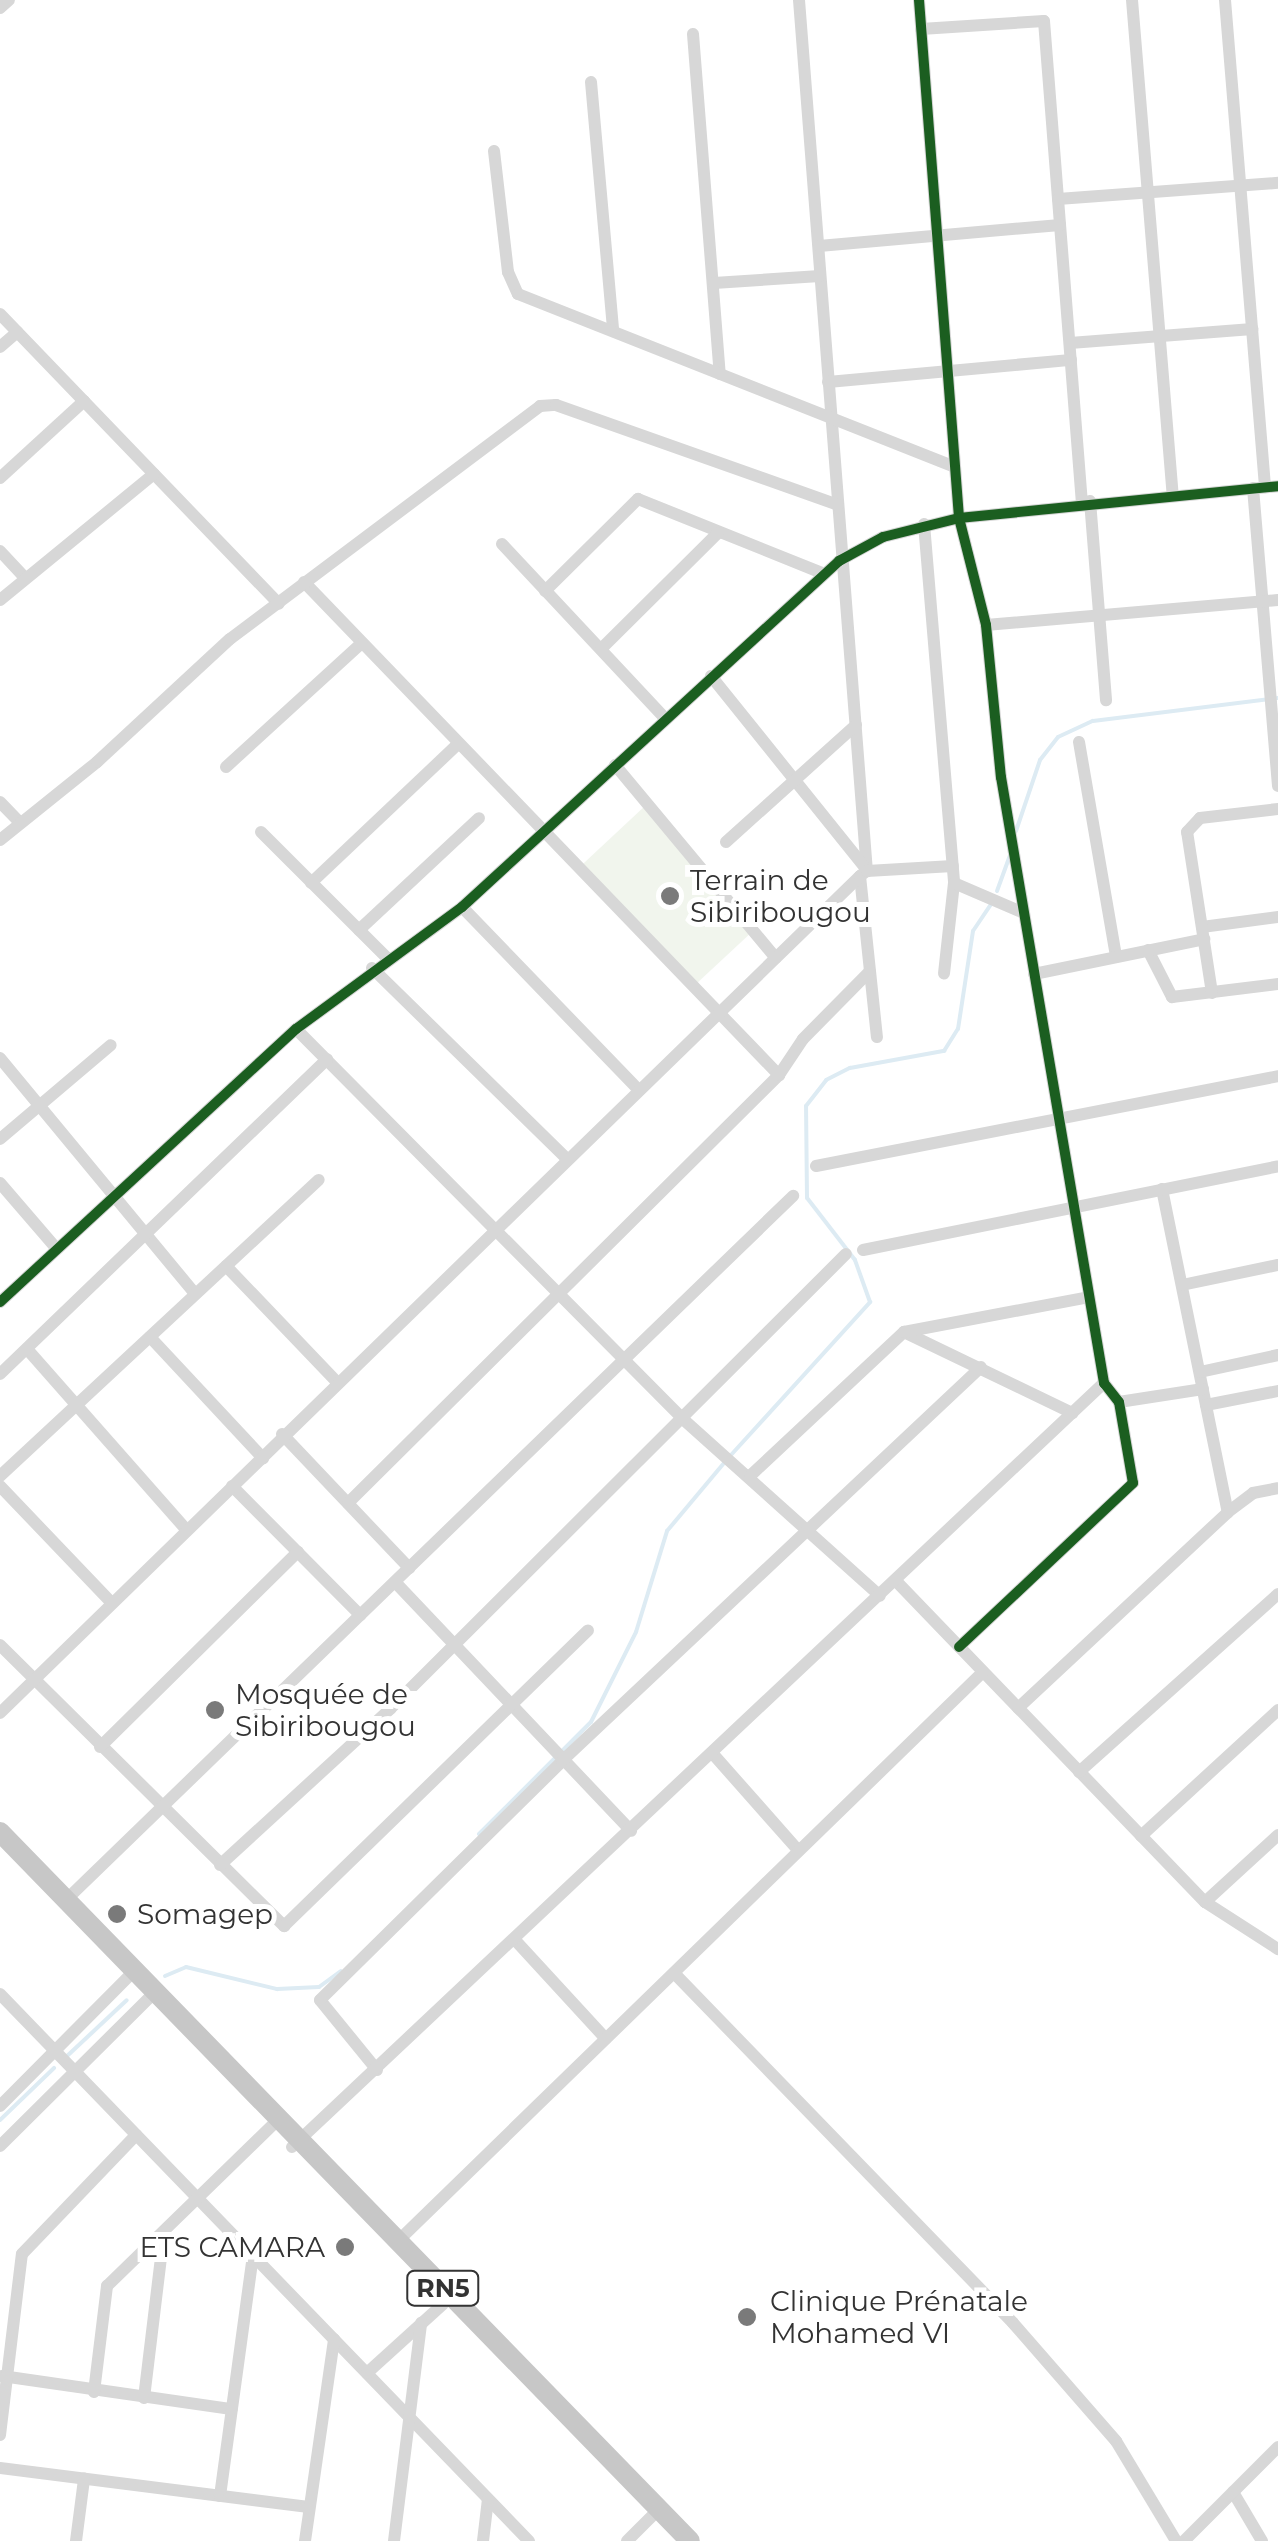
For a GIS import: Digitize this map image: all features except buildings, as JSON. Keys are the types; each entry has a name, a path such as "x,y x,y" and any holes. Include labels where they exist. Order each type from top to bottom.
{"highway":[{"name":"RN5","path":"0,1832 276,2122"},
{"name":"RN5","path":"0,1850 398,2240 654,2514 673,2541"},
{"name":"RN5","path":"297,2143 443,2304 654,2514 690,2541"}],"street":[{"path":"0,8 9,0"},
{"path":"799,0 877,1038"},
{"path":"919,0 958,518 986,625 1001,777 1104,1383 1119,1402 1133,1482 959,1647"},
{"path":"1132,0 1173,494"},
{"path":"1225,0 1265,487 1262,601 1278,786"},
{"path":"921,29 1044,21 1071,360 1106,700"},
{"path":"692,34 720,374"},
{"path":"591,82 614,330"},
{"path":"494,151 511,286 526,299 614,330 954,466"},
{"path":"1058,199 1278,183"},
{"path":"819,246 1060,225"},
{"path":"714,282 820,276"},
{"path":"0,314 279,604"},
{"path":"1070,343 1252,329"},
{"path":"0,347 17,332"},
{"path":"828,382 1071,360"},
{"path":"0,478 84,402"},
{"path":"0,840 304,582 540,406 556,405 838,505"},
{"path":"0,600 24,576 154,474"},
{"path":"0,1302 296,1029 372,968 462,907 839,561 924,524 958,518 1086,501 1265,487"},
{"path":"545,591 633,500 822,573"},
{"path":"924,524 954,884 944,973"},
{"path":"602,649 718,533"},
{"path":"502,544 666,718"},
{"path":"0,551 24,576"},
{"path":"304,582 717,1016 779,1075"},
{"path":"986,625 1278,600"},
{"path":"226,766 362,643"},
{"path":"711,676 864,874"},
{"path":"726,842 856,724"},
{"path":"1079,742 1116,957"},
{"path":"311,883 458,744"},
{"path":"615,765 776,958"},
{"path":"0,802 19,822"},
{"path":"1212,993 1191,826 1200,818 1278,809"},
{"path":"359,930 479,818"},
{"path":"261,832 387,958"},
{"path":"0,1713 185,1528 263,1458 282,1434 864,874 953,866"},
{"path":"954,884 1024,913"},
{"path":"462,907 639,1090"},
{"path":"1034,974 1278,917"},
{"path":"1148,950 1165,993 1212,993 1278,984"},
{"path":"372,968 567,1159"},
{"path":"348,1504 779,1075 803,1039 870,972"},
{"path":"296,1029 626,1355 684,1420 880,1596"},
{"path":"0,1139 110,1045"},
{"path":"0,1058 195,1294"},
{"path":"0,1374 147,1238 327,1059"},
{"path":"816,1166 1278,1076"},
{"path":"863,1250 1278,1166"},
{"path":"0,1476 318,1180"},
{"path":"0,1183 56,1248"},
{"path":"1162,1189 1228,1512"},
{"path":"67,1899 793,1196"},
{"path":"220,1865 454,1646 846,1254"},
{"path":"1182,1285 1278,1265"},
{"path":"226,1266 337,1382"},
{"path":"750,1476 904,1332 1089,1297"},
{"path":"904,1332 1072,1413"},
{"path":"150,1337 263,1458"},
{"path":"26,1349 185,1528"},
{"path":"1200,1372 1278,1355"},
{"path":"377,2070 320,2000 562,1761 981,1367"},
{"path":"297,2143 1104,1383"},
{"path":"1119,1402 1203,1389"},
{"path":"1206,1405 1278,1391"},
{"path":"282,1434 409,1568"},
{"path":"0,1486 112,1603"},
{"path":"232,1486 360,1615"},
{"path":"1018,1708 1228,1512 1253,1493 1278,1488"},
{"path":"100,1747 298,1552"},
{"path":"896,1581 1204,1902 1278,1949"},
{"path":"395,1582 631,1831"},
{"path":"1080,1772 1278,1594"},
{"path":"0,1645 276,1924 293,1922 588,1630"},
{"path":"398,2240 983,1672"},
{"path":"1142,1836 1278,1710"},
{"path":"713,1754 798,1850"},
{"path":"1204,1902 1278,1836"},
{"path":"515,1940 606,2038"},
{"path":"674,1974 1013,2323 1116,2441 1176,2541"},
{"path":"0,2106 128,1976"},
{"path":"0,1994 530,2541"},
{"path":"0,2146 149,1998"},
{"path":"94,2392 107,2286 276,2122"},
{"path":"0,2435 4,2376 22,2254 136,2135"},
{"path":"144,2398 164,2232"},
{"path":"220,2496 253,2256"},
{"path":"367,2373 443,2304"},
{"path":"394,2541 421,2324"},
{"path":"305,2541 334,2339"},
{"path":"4,2376 232,2410"},
{"path":"1192,2537 1278,2447"},
{"path":"0,2468 310,2507"},
{"path":"76,2541 84,2478"},
{"path":"1233,2492 1262,2541"},
{"path":"483,2541 488,2498"},
{"path":"627,2541 654,2514"}],"shaded area":[{"name":"Terrain de Sibiribougou","path":"645,806 758,927 695,985 582,865"}],"waterway":[{"path":"1016,831 1040,760 1058,737 1093,721 1278,698"},
{"path":"997,891 1010,855"},
{"path":"731,1455 870,1302 855,1260 807,1198 806,1106 826,1080 850,1068 944,1051 958,1029 973,931 991,904"},
{"path":"479,1834 591,1722 636,1632 667,1531 725,1462"},
{"path":"165,1976 186,1967 277,1989 319,1987 341,1971"},
{"path":"66,2057 127,2000"},
{"path":"0,2120 54,2068"}],"cycle path":[{"path":"919,0 959,518 986,625 1001,777 1104,1383 1119,1402 1133,1483 959,1647"},
{"path":"0,1302 296,1029 462,907 839,561 883,537 959,518 1278,486"}],"place":[{"name":"Terrain de Sibiribougou","path":"670,896"},
{"name":"Mosquée de Sibiribougou","path":"215,1710"},
{"name":"Somagep","path":"117,1914"},
{"name":"ETS CAMARA","path":"345,2247"},
{"name":"Clinique Prénatale Mohamed VI","path":"747,2317"}]}
